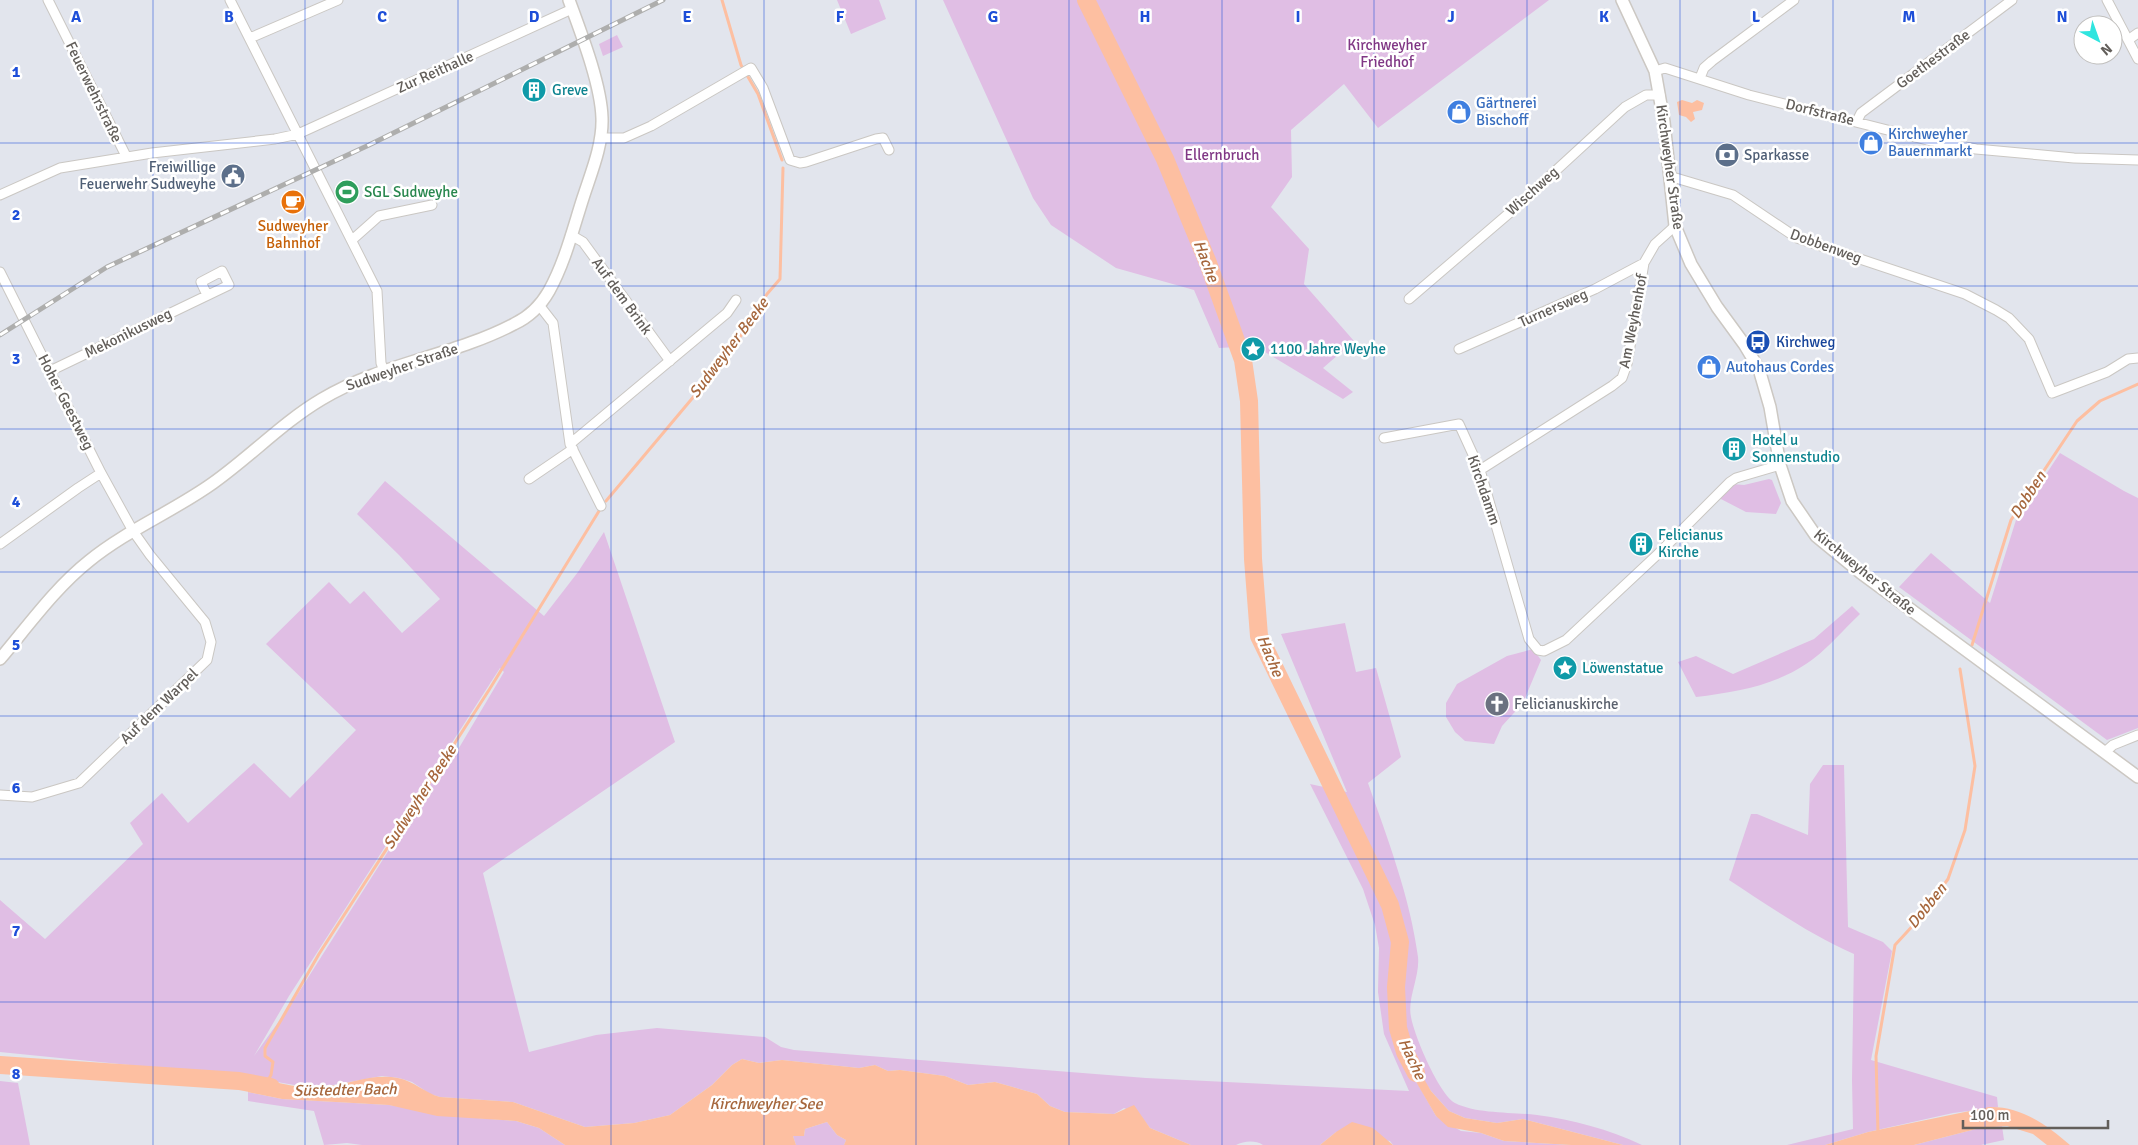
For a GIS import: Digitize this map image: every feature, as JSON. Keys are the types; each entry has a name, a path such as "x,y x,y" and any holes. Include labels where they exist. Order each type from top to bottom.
{"main road":[{"name":"Kirchweyher Straße","path":"1622,0 1655,71 1660,95 1675,226 1691,264 1716,307 1744,344 1759,369 1770,407 1780,465 1792,501 1816,536 1861,573 2138,776"},
{"name":"Sudweyher Straße","path":"0,659 76,571 112,544 211,485 288,422 320,400 337,390 384,371 470,344 515,324 539,305 552,284 571,235 601,138 601,101 570,5"}],"street":[{"name":"Feuerwehrstraße","path":"48,0 126,156"},
{"path":"230,0 377,291 381,363 384,371"},
{"path":"250,38 338,0"},
{"path":"1700,78 1704,68 1712,61 1794,0"},
{"name":"Goethestraße","path":"1857,122 1861,113 2012,0"},
{"path":"2107,0 2138,59"},
{"name":"Zur Reithalle","path":"0,195 60,168 126,156 275,139 298,134 570,5"},
{"path":"2128,40 2138,33"},
{"path":"601,138 624,138 651,126 751,68 763,88 790,160 800,163 806,162 883,138 889,150"},
{"name":"Dorfstraße","path":"1655,71 1664,68 1749,95 1927,140 1976,149 2074,158 2138,160"},
{"name":"Wischweg","path":"1410,299 1514,209 1625,107 1646,95 1660,95"},
{"name":"Dobbenweg","path":"1669,176 1733,194 1797,238 1965,294 2009,318 2029,340 2052,393 2107,372 2128,359 2138,358"},
{"path":"352,240 379,216 432,205"},
{"name":"Am Weyhenhof","path":"1480,470 1622,378 1627,364 1644,263 1655,244 1675,226"},
{"name":"Auf dem Brink","path":"571,235 583,242 670,361"},
{"name":"Turnersweg","path":"1460,349 1578,296 1644,263"},
{"name":"Hoher Geestweg","path":"0,272 101,473 133,531"},
{"name":"Mekonikusweg","path":"50,371 207,295"},
{"path":"529,478 571,446 727,313 736,300"},
{"path":"539,305 553,323 571,446 601,506"},
{"name":"Kirchdamm","path":"1384,438 1459,424 1480,470 1530,641 1538,650 1544,651 1566,640 1658,554 1730,482 1736,478 1780,465"},
{"path":"0,544 101,473"},
{"name":"Auf dem Warpel","path":"0,795 32,797 79,783 207,660 211,642 205,622 150,555 133,531"},
{"path":"2106,752 2113,745 2138,735"}],"green space":[{"path":"837,0 879,0 886,19 851,34"},
{"path":"943,0 1549,0 1378,128 1344,84 1291,130 1292,177 1271,207 1309,249 1304,284 1354,341 1323,368 1353,392 1343,399 1255,346 1219,348 1194,290 1116,268 1051,225 1033,198"},
{"path":"617,35 623,47 603,56 599,44"},
{"path":"2060,453 2138,498 2138,728 2107,740 1899,587 1931,553 1990,603 2016,520"},
{"path":"1769,479 1772,480 1781,503 1776,514 1746,512 1719,498 1732,484 1744,485"},
{"path":"385,481 544,616 578,572 604,532 675,742 483,873 529,1052 596,1035 657,1028 765,1037 781,1047 794,1050 1146,1078 1409,1091 1384,1034 1378,992 1379,948 1375,925 1363,889 1310,784 1347,792 1281,634 1345,623 1356,672 1376,668 1401,757 1368,783 1398,869 1410,913 1418,957 1410,1010 1411,1017 1422,1050 1435,1077 1449,1097 1455,1103 1464,1107 1564,1120 1604,1130 1642,1145 1623,1145 1523,1119 1497,1123 1465,1118 1449,1111 1431,1091 1405,1052 1406,1063 1436,1116 1461,1131 1481,1133 1504,1141 1571,1145 1393,1145 1390,1141 1336,1132 1320,1145 1263,1145 1257,1142 1250,1142 1236,1145 1191,1145 1150,1128 1140,1115 1124,1108 1114,1114 1065,1112 1050,1106 1037,1094 995,1082 968,1085 945,1076 900,1070 888,1071 875,1065 859,1068 782,1060 759,1063 742,1059 732,1065 712,1085 670,1115 634,1123 585,1127 513,1102 440,1097 430,1094 412,1082 399,1078 382,1076 322,1087 306,1087 249,1077 0,1052 0,900 45,939 143,844 130,823 162,793 188,823 254,763 290,798 356,730 266,644 329,582 350,604 364,591 402,633 440,599 357,514","holes":["500,668 504,672 453,758 444,763 292,1003 254,1056 289,996"]},
{"path":"1852,606 1860,614 1820,654 1793,672 1767,683 1725,693 1696,697 1678,662 1696,656 1733,674 1814,639"},
{"path":"1533,649 1541,660 1523,703 1502,726 1494,744 1465,741 1455,732 1446,717 1446,703 1457,684 1507,656"},
{"path":"1823,765 1844,765 1848,927 1883,942 1892,951 1871,1060 1997,1097 1998,1107 1953,1113 1868,1132 1825,1145 1787,1145 1853,1129 1854,954 1806,929 1729,880 1751,814 1757,814 1808,835 1810,784"},
{"path":"0,1081 18,1083 30,1145 0,1145"},
{"path":"248,1092 282,1099 389,1105 477,1118 516,1121 539,1128 565,1145 362,1145 347,1143 324,1145 314,1111 248,1101"},
{"path":"827,1122 837,1135 846,1140 844,1145 796,1145 793,1136 804,1136 805,1129"},
{"path":"2002,1126 2004,1140 1981,1145 1914,1145 1980,1128"}],"water":[{"path":"1682,100 1692,103 1697,100 1704,103 1702,110 1693,112 1695,119 1691,122 1686,117 1679,115 1677,102"},
{"path":"1405,1052 1413,1060 1431,1091 1449,1111 1465,1118 1497,1123 1523,1119 1623,1145 1571,1145 1504,1141 1481,1133 1448,1127 1436,1116 1415,1080 1406,1063"},
{"name":"Kirchweyher See","path":"742,1059 759,1063 782,1060 859,1068 875,1065 888,1071 900,1070 945,1076 968,1085 995,1082 1037,1094 1050,1106 1065,1112 1114,1114 1134,1105 1150,1128 1191,1145 844,1145 846,1140 837,1135 827,1122 805,1129 804,1136 793,1136 796,1145 565,1145 539,1128 516,1121 437,1116 389,1105 282,1099 248,1092 249,1077 294,1086 313,1087 332,1086 369,1078 398,1078 440,1097 513,1102 585,1127 634,1123 670,1115 712,1085 732,1065"},
{"path":"1989,1107 2023,1113 2052,1130 2070,1145 2047,1145 2033,1134 2007,1126 1980,1128 1914,1145 1825,1145 1868,1132"},
{"path":"1352,1122 1373,1128 1393,1145 1320,1145"}],"waterway":[{"name":"Sudweyher Beeke","path":"722,0 741,65 758,94 782,160"},
{"name":"Hache","path":"1086,0 1165,159 1208,263 1243,360 1249,401 1253,559 1259,636 1390,905 1400,942 1396,987 1398,1028 1405,1052 1416,1073"},
{"name":"Sudweyher Beeke","path":"606,501 711,376 742,334 767,294 780,279 783,168"},
{"name":"Dobben","path":"1972,645 2011,520 2077,421 2100,401 2138,384"},
{"name":"Sudweyher Beeke","path":"267,1082 271,1075 273,1062 265,1056 265,1048 319,954 489,690 599,511"},
{"name":"Dobben","path":"1878,1133 1876,1056 1895,945 1918,920 1948,879 1965,830 1975,766 1960,669"},
{"name":"Süstedter Bach","path":"0,1065 239,1081 271,1087"}],"railway":[{"path":"0,335 107,267 369,145 663,0"}],"place":[{"name":"Greve","path":"534,90"},
{"name":"Gärtnerei Bischoff","path":"1459,112"},
{"name":"Kirchweyher Bauernmarkt","path":"1871,143"},
{"name":"Sparkasse","path":"1727,155"},
{"name":"Freiwillige Feuerwehr Sudweyhe","path":"233,176"},
{"name":"SGL Sudweyhe","path":"347,192"},
{"name":"Sudweyher Bahnhof","path":"293,202"},
{"name":"Kirchweg","path":"1758,342"},
{"name":"1100 Jahre Weyhe","path":"1253,349"},
{"name":"Autohaus Cordes","path":"1709,367"},
{"name":"Hotel u Sonnenstudio","path":"1734,449"},
{"name":"Felicianus Kirche","path":"1641,544"},
{"name":"Löwenstatue","path":"1565,668"},
{"name":"Felicianuskirche","path":"1497,704"}],"park label":[{"name":"Kirchweyher Friedhof","path":"1387,54"},
{"name":"Ellernbruch","path":"1222,155"}]}
